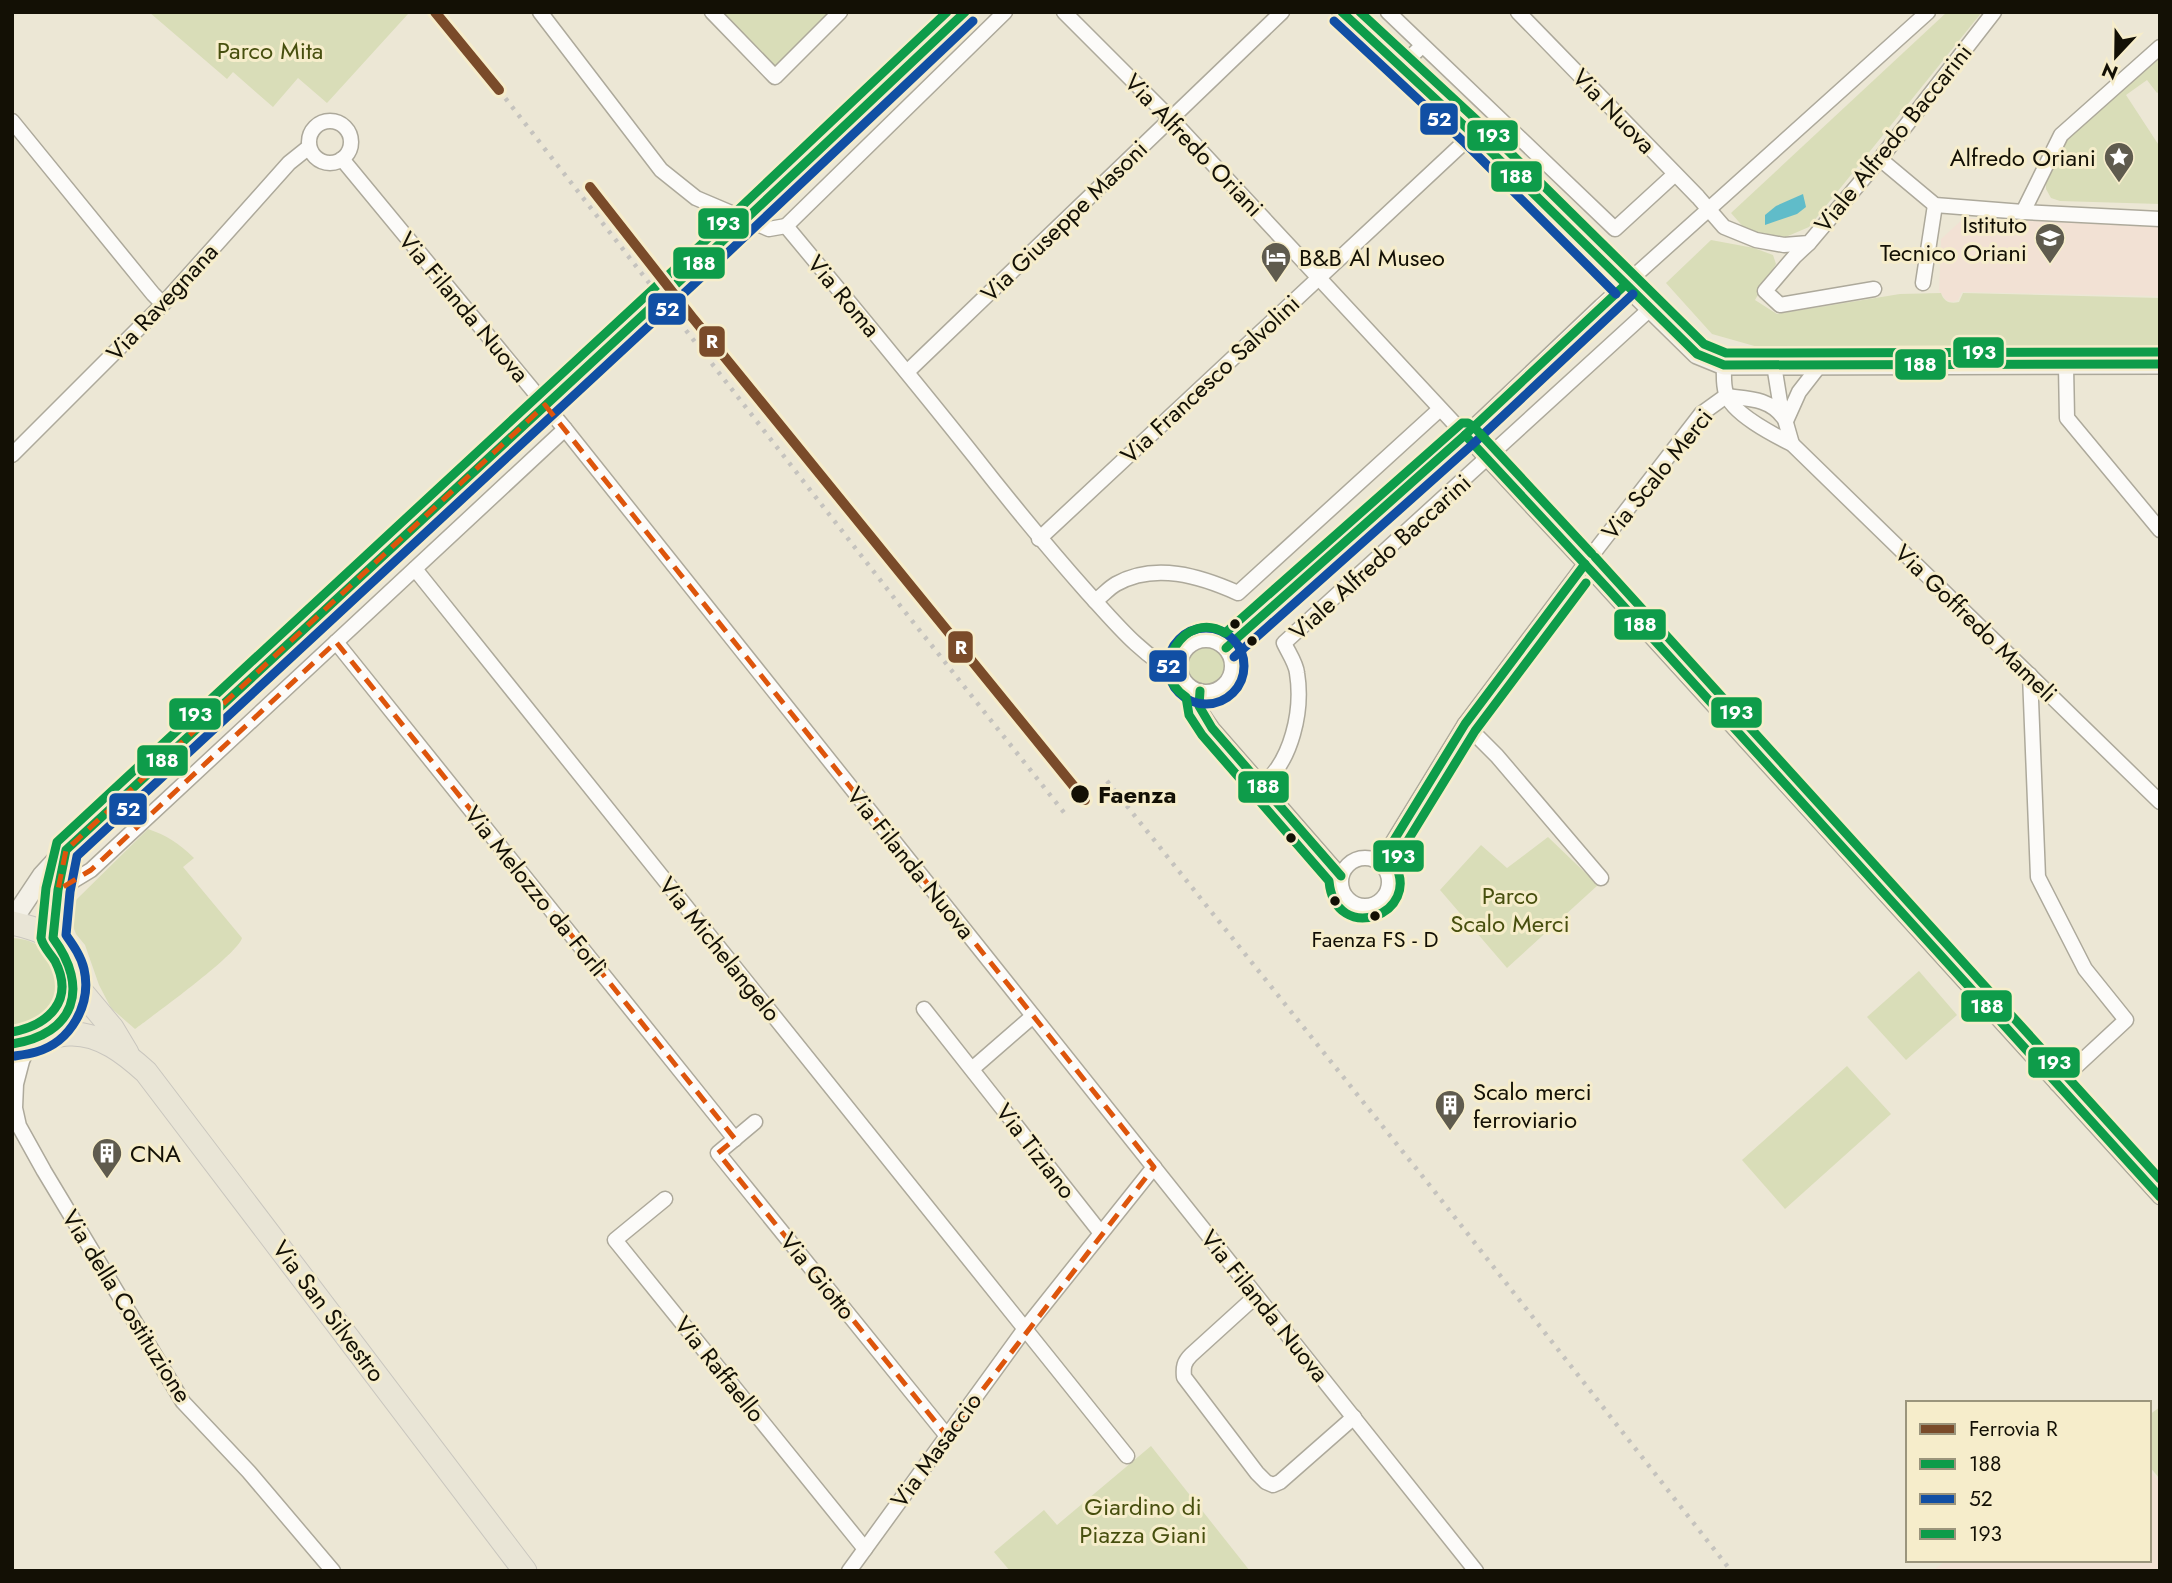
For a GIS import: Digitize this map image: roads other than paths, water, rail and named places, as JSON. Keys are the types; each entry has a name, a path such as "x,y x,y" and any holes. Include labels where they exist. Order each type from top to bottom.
{"main road":[{"path":"27,1042 53,1031 65,1017 75,984 69,959 53,938 31,927 12,922 42,876 66,850 713,250 965,12"},
{"path":"1342,12 1473,134 1697,354 1724,365 2160,364"},
{"path":"53,938 66,850"},
{"name":"Via San Silvestro","path":"75,984 112,1028 129,1056 154,1083 525,1571"},
{"name":"Via San Silvestro","path":"27,1042 71,1033 105,1042 129,1056"}],"street":[{"path":"540,12 661,170 696,198 769,229 786,226 1005,12"},
{"path":"712,12 775,77 840,12"},
{"name":"Via Alfredo Oriani","path":"1064,12 1171,119 1488,459 2159,1195"},
{"name":"Via Giuseppe Masoni","path":"907,372 1282,12"},
{"path":"1388,12 1615,229 1675,174"},
{"name":"Via Nuova","path":"1518,12 1709,209"},
{"name":"Viale Alfredo Baccarini","path":"1225,649 1465,435 1625,285 1928,12"},
{"name":"Viale Alfredo Baccarini","path":"1709,209 1724,227 1756,240 1783,245 1809,243 1880,159 1994,12"},
{"path":"1400,67 1422,46"},
{"path":"2023,212 2061,135 2160,47"},
{"path":"12,121 163,304"},
{"name":"Via Ravegnana","path":"12,455 163,304 289,163 309,147 310,134 319,124 326,121 345,127 351,140 347,154 342,159"},
{"name":"Via Francesco Salvolini","path":"1039,539 1473,134"},
{"path":"309,147 312,154 323,162 342,159"},
{"name":"Via Filanda Nuova","path":"342,159 565,429 1476,1571"},
{"path":"1880,159 1936,205 2160,219"},
{"path":"1923,283 1936,205"},
{"name":"Via Roma","path":"786,226 907,372 1039,539 1147,655 1181,676"},
{"path":"1809,243 1765,291 1780,305 1874,289"},
{"name":"Viale Alfredo Baccarini","path":"1262,785 1270,778 1289,744 1298,709 1297,671 1284,643 1650,309"},
{"path":"1724,365 1726,396 1769,403 1786,421"},
{"path":"1774,365 1791,444"},
{"path":"1786,421 1799,392 1820,365"},
{"path":"2066,366 2067,418 2160,530"},
{"name":"Via Goffredo Mameli","path":"1726,396 1753,422 1791,444 2160,802"},
{"name":"Via Scalo Merci","path":"1380,863 1465,724 1701,414 1726,396"},
{"path":"1095,601 1115,584 1144,573 1185,574 1209,580 1238,593 1440,409"},
{"path":"58,890 91,870 565,429"},
{"name":"Via Michelangelo","path":"415,569 1024,1330"},
{"path":"1207,640 1225,649 1232,667 1227,681 1214,690 1200,691 1187,685 1181,676 1182,659 1189,647 1207,640"},
{"name":"Via Melozzo da Forlì","path":"336,642 735,1139"},
{"path":"2029,675 2038,877 2085,969 2126,1020 2057,1084"},
{"path":"1200,691 1197,699 1201,712 1212,728 1341,876"},
{"path":"1465,724 1497,756 1601,878"},
{"path":"1357,859 1380,863 1385,869 1389,885 1387,892 1376,904 1360,906 1346,898 1340,884 1341,876 1350,863 1357,859"},
{"name":"Via Tiziano","path":"924,1009 1100,1232"},
{"path":"972,1069 1033,1016"},
{"name":"Via della Costituzione","path":"27,1042 14,1088 16,1124 183,1402 249,1472 333,1571"},
{"name":"Via Giotto","path":"755,1122 718,1153 947,1436"},
{"name":"Via Masaccio","path":"849,1571 1024,1330 1154,1167"},
{"name":"Via Raffaello","path":"665,1199 615,1240 865,1549"},
{"path":"1256,1296 1191,1354 1183,1368 1184,1377 1257,1473 1273,1485 1280,1482 1354,1417"},
{"path":"1024,1330 1127,1456"}],"water":[{"path":"1803,194 1806,207 1797,214 1765,225 1765,215 1776,206"}],"railway":[{"path":"499,90 1066,815"},
{"path":"1107,781 1435,1192 1731,1571"}],"rail line":[{"name":"R","path":"435,12 499,90"},
{"name":"R","path":"590,187 692,317 1085,800"}],"place":[{"name":"Alfredo Oriani","path":"2119,184"},
{"name":"Istituto Tecnico Oriani","path":"2050,265"},
{"name":"B&B Al Museo","path":"1276,284"},
{"name":"Faenza","path":"1080,794"},
{"name":"Faenza FS - D","path":"1375,916"},
{"name":"Scalo merci ferroviario","path":"1450,1132"},
{"name":"CNA","path":"107,1180"}],"park label":[{"name":"Parco Mita","path":"270,50"},
{"name":"Parco Scalo Merci","path":"1510,909"},
{"name":"Giardino di Piazza Giani","path":"1143,1520"}]}
